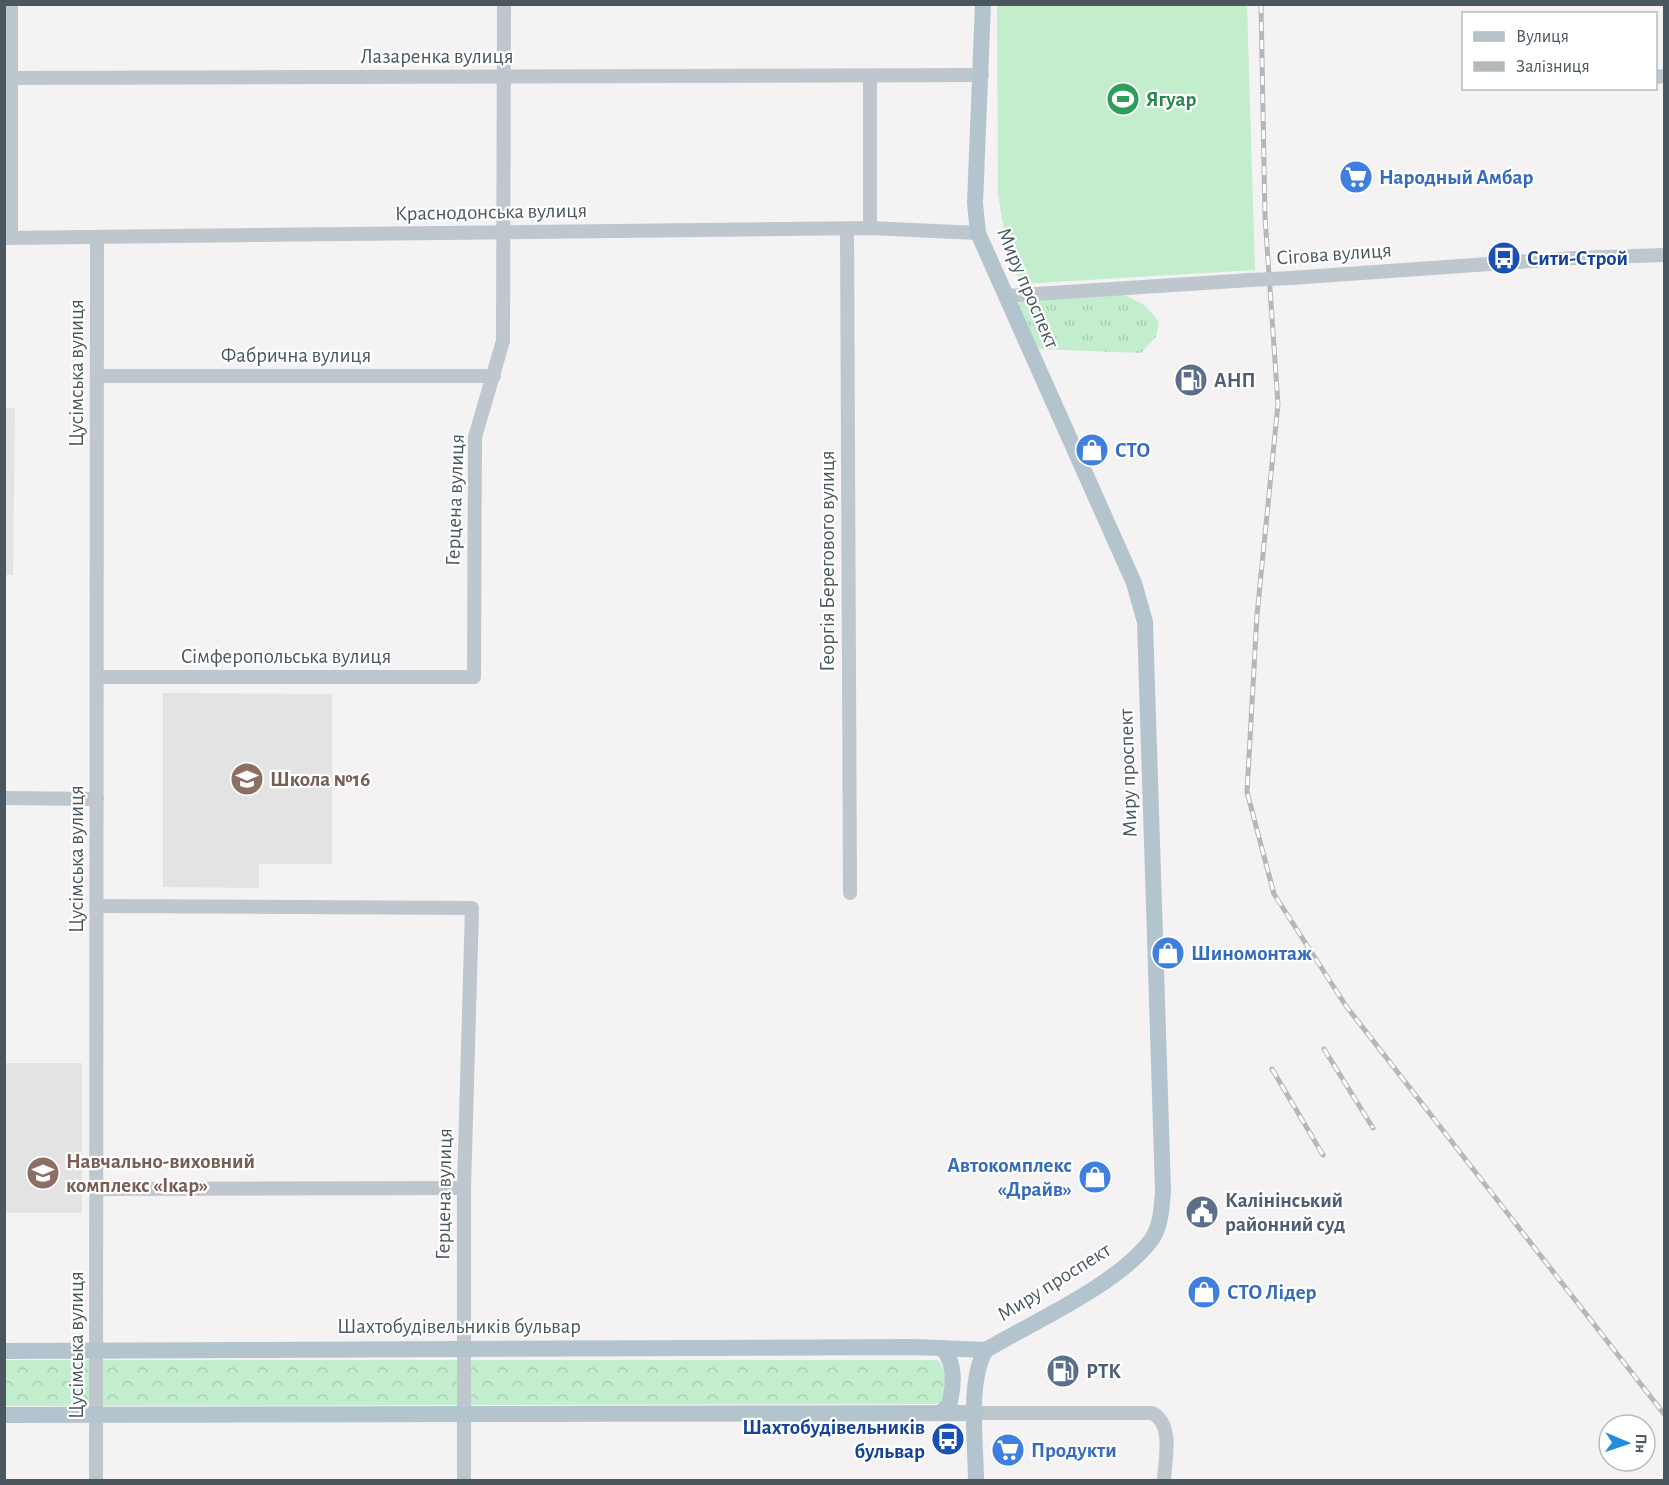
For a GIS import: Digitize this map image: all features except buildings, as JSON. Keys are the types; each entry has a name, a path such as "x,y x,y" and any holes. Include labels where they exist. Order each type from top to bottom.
{"main road":[{"name":"Миру проспект","path":"976,1480 977,1368 986,1350 1107,1280 1137,1255 1153,1238 1161,1215 1163,1190 1144,622 1134,583 978,233 975,203 982,75 983,4"},
{"name":"Шахтобудівельників бульвар","path":"4,1351 942,1348 986,1350"},
{"path":"940,1413 949,1405 952,1371 950,1357 942,1348"},
{"path":"4,1414 976,1413"}],"street":[{"path":"8,238 8,78 11,4"},
{"name":"Герцена вулиця","path":"474,677 475,437 503,341 504,4"},
{"name":"Лазаренка вулиця","path":"8,78 982,75"},
{"path":"870,76 870,228"},
{"name":"Краснодонська вулиця","path":"8,238 870,228 978,233"},
{"name":"Георгія Берегового вулиця","path":"847,229 850,893"},
{"name":"Цусімська вулиця","path":"96,1480 98,238"},
{"name":"Сігова вулиця","path":"1006,296 1574,258 1665,255"},
{"name":"Фабрична вулиця","path":"97,376 494,376"},
{"name":"Сімферопольська вулиця","path":"97,677 474,677"},
{"path":"4,798 97,799"},
{"name":"Герцена вулиця","path":"97,906 472,908 464,1188 464,1480"},
{"path":"97,1189 464,1188"},
{"path":"976,1413 1152,1413 1161,1417 1165,1426 1164,1480"}],"shaded area":[{"path":"5,408 15,408 13,575 5,575"},
{"name":"Школа №16","path":"163,693 332,694 332,864 259,864 259,888 163,887"},
{"name":"Навчально-виховний комплекс «Ікар»","path":"4,1063 82,1063 82,1213 5,1213"}],"green space":[{"name":"Ягуар","path":"997,5 1247,5 1255,270 1021,284 1008,254 998,194"},
{"path":"1114,289 1146,306 1159,322 1156,337 1141,353 1040,349 1029,337 1017,307 1024,295"},
{"path":"4,1360 937,1360 943,1368 945,1380 941,1402 935,1404 5,1406"}],"railway":[{"path":"1261,4 1265,217 1278,404 1257,615 1247,792 1274,894 1346,1006 1664,1414"},
{"path":"1324,1049 1373,1128"},
{"path":"1272,1069 1323,1155"}],"place":[{"name":"Ягуар","path":"1123,99"},
{"name":"Народный Амбар","path":"1356,177"},
{"name":"Сити-Строй","path":"1504,258"},
{"name":"АНП","path":"1191,380"},
{"name":"СТО","path":"1092,450"},
{"name":"Школа №16","path":"247,779"},
{"name":"Шиномонтаж","path":"1168,953"},
{"name":"Навчально-виховний комплекс «Ікар»","path":"43,1173"},
{"name":"Автокомплекс «Драйв»","path":"1095,1177"},
{"name":"Калінінський районний суд","path":"1202,1212"},
{"name":"СТО Лідер","path":"1204,1292"},
{"name":"РТК","path":"1063,1371"},
{"name":"Шахтобудівельників бульвар","path":"948,1439"},
{"name":"Продукти","path":"1008,1450"}]}
